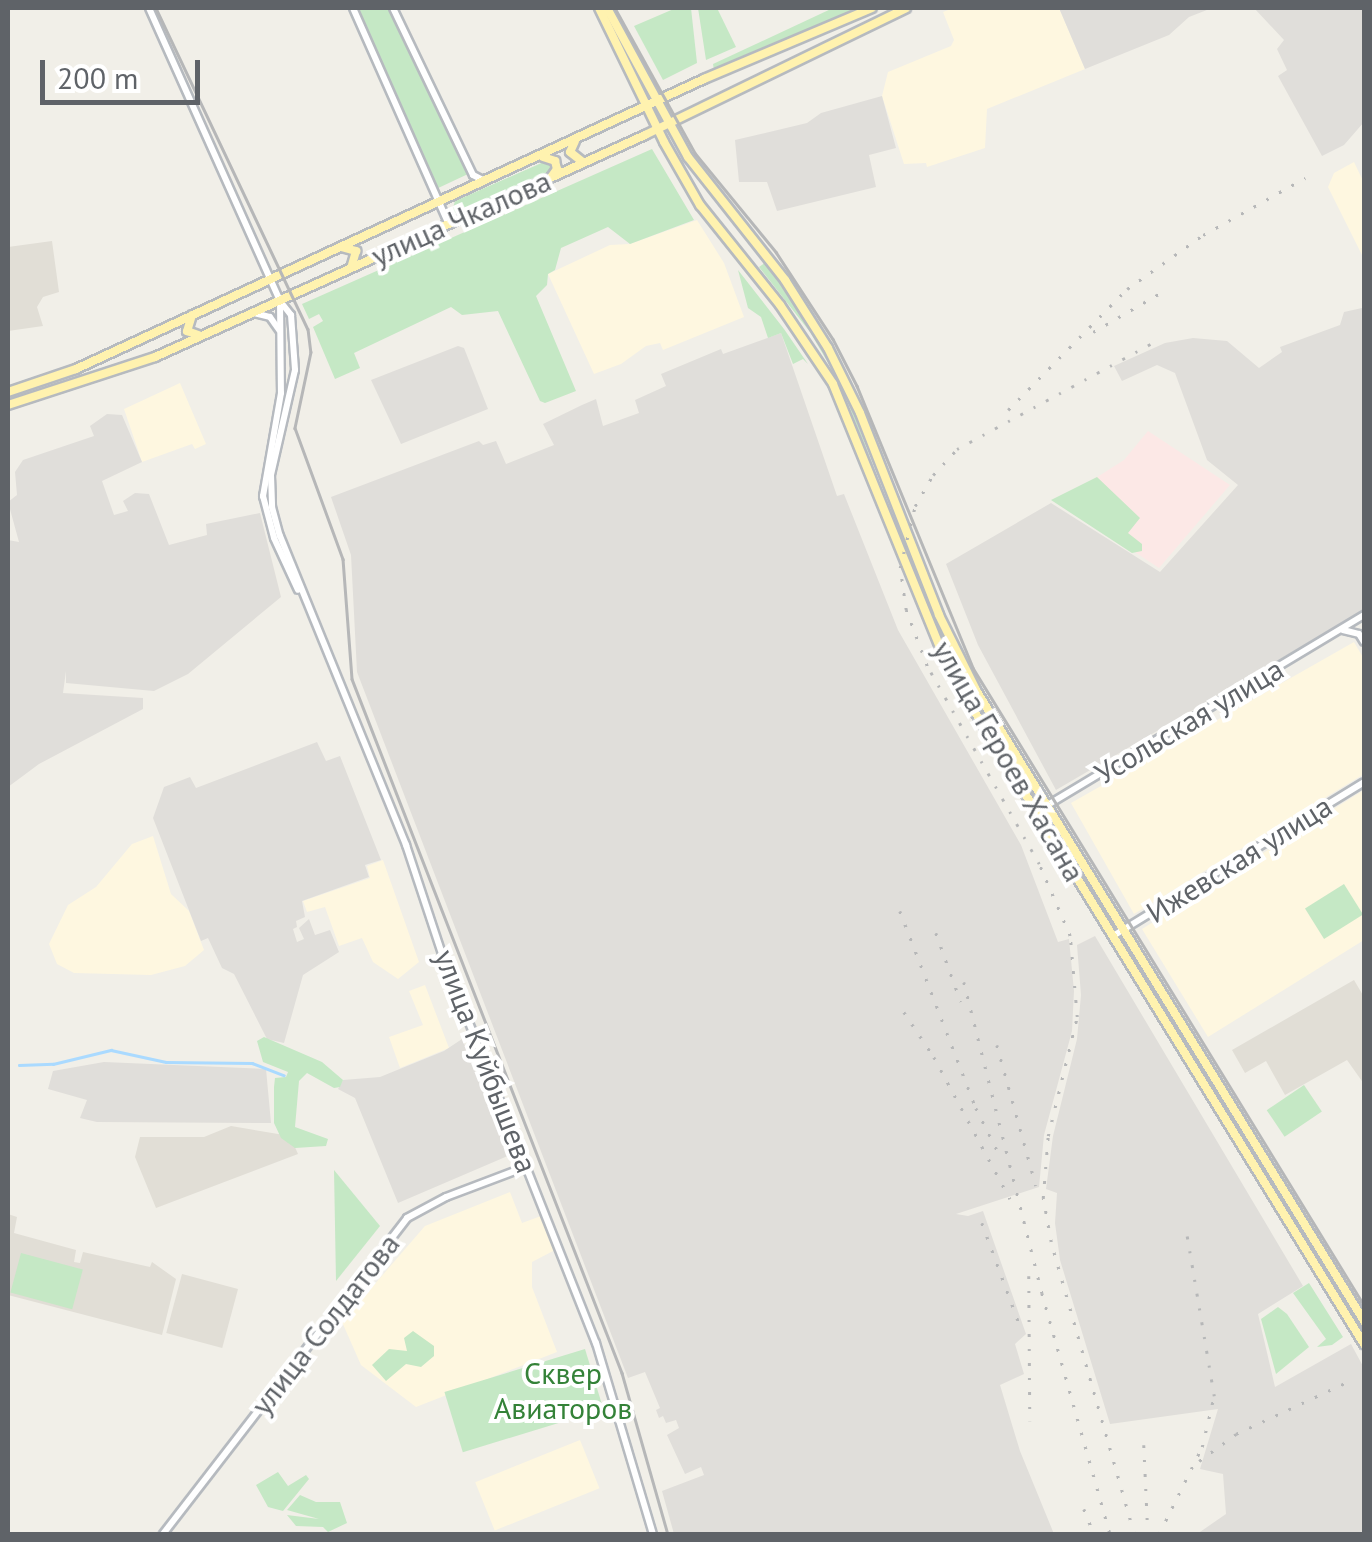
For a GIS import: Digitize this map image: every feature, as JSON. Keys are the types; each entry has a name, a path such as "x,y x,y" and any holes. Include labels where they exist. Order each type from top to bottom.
{"main road":[{"name":"улица Куйбышева","path":"150,8 279,300 291,315 296,356 278,432 270,495 302,594"},
{"path":"353,8 448,222"},
{"path":"393,8 474,175 489,180"},
{"name":"улица Героев Хасана","path":"599,8 657,129 700,206 834,384 940,648 1036,812 1364,1344"},
{"name":"улица Героев Хасана","path":"607,8 668,124 702,176 760,247 828,348 860,413 951,642 1364,1320"},
{"name":"улица Чкалова","path":"8,392 114,352 872,8"},
{"name":"улица Чкалова","path":"8,405 121,372 668,124 906,8"},
{"path":"776,49 788,55 784,67"},
{"path":"574,141 571,155 586,162"},
{"path":"542,157 552,158 557,164 549,179"},
{"path":"336,248 348,246 356,252 356,260 349,268"},
{"path":"743,260 760,247"},
{"name":"улица Куйбышева","path":"279,300 280,393 263,496 274,538 302,594 406,846 443,957 528,1166 607,1374 653,1534"},
{"path":"248,314 270,316 280,334"},
{"path":"192,315 187,331 201,336"},
{"path":"114,352 110,365 121,372"},
{"path":"1342,630 1364,618"},
{"path":"1359,634 1364,618"},
{"path":"1342,630 1359,634 1364,642"},
{"name":"Усольская улица","path":"1036,812 1342,630"},
{"name":"Ижевская улица","path":"1113,936 1364,782"},
{"name":"улица Солдатова","path":"162,1534 407,1218 433,1202 528,1166"}],"shaded area":[{"path":"953,8 1059,8 1085,69 987,109 985,148 927,167 926,163 904,164 882,96 888,72 951,46 954,40 943,12"},
{"path":"1059,8 1212,8 1189,17 1169,35 1085,69"},
{"path":"1254,8 1364,8 1364,122 1344,145 1322,156 1278,76 1287,70 1277,49 1284,40"},
{"path":"882,96 896,148 869,155 876,187 777,211 767,182 739,182 735,140 807,123 821,113"},
{"path":"1354,162 1364,183 1364,259 1328,187 1334,173"},
{"path":"697,220 724,263 744,317 663,350 660,343 646,346 621,364 594,374 548,274 610,245 630,244"},
{"path":"52,241 59,292 43,297 37,307 43,326 8,331 8,247"},
{"path":"1364,280 1364,610 1056,790 978,645 946,564 1051,503 1160,572 1238,485 1207,460 1175,373 1157,365 1122,381 1114,366 1165,343 1193,338 1227,341 1259,368 1282,352 1280,347 1340,325 1344,312 1362,308"},
{"path":"781,333 837,496 844,494 898,630 1021,845 1058,942 1069,939 1074,991 1072,1031 1044,1135 1039,1187 956,1214 968,1216 983,1211 1026,1334 1015,1344 1024,1374 1000,1385 1020,1451 1054,1534 674,1534 662,1491 704,1475 701,1467 685,1474 667,1435 679,1428 676,1420 666,1423 663,1416 659,1418 656,1410 660,1408 645,1372 628,1378 357,672 351,555 331,497 479,441 483,445 496,441 506,464 554,445 543,424 582,405 596,399 603,426 639,413 635,400 666,386 661,374 721,349 723,354"},
{"path":"458,346 464,348 488,409 401,444 371,380"},
{"path":"180,383 206,444 195,449 192,444 142,462 124,409"},
{"path":"107,414 122,415 142,462 102,481 114,515 128,511 123,501 135,493 149,494 169,545 207,535 206,524 260,513 281,597 188,674 154,691 66,683 66,671 63,693 143,698 143,709 39,764 8,787 8,540 19,542 8,502 17,495 15,472 23,460 94,436 90,426"},
{"path":"1148,431 1230,485 1159,568 1112,537 1091,481 1124,460"},
{"path":"1354,642 1364,659 1364,774 1134,914 1071,803"},
{"path":"317,742 326,761 340,756 381,860 365,865 369,877 302,901 305,917 296,921 297,927 293,929 297,942 304,939 299,928 309,919 315,935 330,930 339,952 303,975 284,1043 267,1039 234,974 222,968 208,938 201,941 153,818 164,787 190,777 196,788"},
{"path":"1364,790 1364,940 1208,1037 1142,929"},
{"path":"153,836 171,894 189,911 204,950 185,966 151,975 74,973 57,964 49,944 68,905 96,887 132,844"},
{"path":"383,860 419,962 398,979 373,962 362,938 339,946 325,907 307,912 303,901 370,878 367,866"},
{"path":"1095,936 1303,1286 1258,1314 1275,1387 1351,1344 1364,1368 1364,1534 1197,1534 1226,1514 1223,1474 1200,1469 1218,1409 1110,1424 1060,1260 1055,1223 1057,1193 1046,1189 1053,1136 1077,1039 1081,995 1077,945"},
{"path":"1354,980 1364,997 1364,1084 1347,1060 1285,1095 1266,1061 1245,1073 1232,1050"},
{"path":"425,985 449,1048 400,1068 389,1037 423,1025 409,991"},
{"path":"462,1039 510,1155 398,1203 355,1098 338,1089 343,1080 380,1077 444,1051"},
{"path":"104,1062 266,1069 271,1123 97,1122 80,1118 87,1100 48,1089 53,1071"},
{"path":"231,1126 290,1136 298,1154 156,1208 135,1157 140,1137 204,1137"},
{"path":"510,1192 522,1223 541,1216 555,1250 532,1262 532,1287 557,1352 416,1407 361,1365 342,1322 425,1226"},
{"path":"8,1214 17,1217 14,1233 76,1250 74,1262 80,1263 83,1252 150,1267 152,1262 176,1279 162,1335 8,1295"},
{"path":"182,1274 238,1289 222,1348 166,1333"},
{"path":"580,1440 599,1488 495,1531 475,1482"}],"green space":[{"path":"354,8 390,8 468,174 434,190"},
{"path":"676,8 691,8 697,63 663,80 634,26"},
{"path":"698,8 717,8 736,47 706,60"},
{"path":"833,8 859,8 714,70 713,64"},
{"path":"652,149 694,220 630,244 608,227 561,248 555,270 548,274 547,285 536,296 576,391 545,403 540,401 498,311 462,315 451,307 354,353 360,368 335,379 313,327 323,321 319,314 309,319 302,304"},
{"path":"546,161 553,164 551,172 458,214 452,211 455,201"},
{"path":"766,262 818,337 842,382 902,543 841,385 810,332 759,267"},
{"path":"738,270 808,364 803,359 793,364 781,333 768,338 761,317 748,308"},
{"path":"1097,477 1140,518 1128,533 1142,544 1142,551 1132,553 1051,500"},
{"path":"1344,884 1363,915 1324,939 1305,908"},
{"path":"264,1037 322,1062 343,1080 340,1087 334,1088 307,1073 299,1081 295,1127 328,1139 326,1146 295,1148 281,1138 274,1123 274,1087 275,1078 286,1077 288,1072 263,1062 257,1041"},
{"path":"1304,1085 1322,1112 1285,1137 1267,1110"},
{"path":"334,1170 380,1226 336,1281"},
{"path":"21,1253 83,1270 72,1309 10,1293"},
{"path":"1309,1283 1343,1337 1332,1345 1317,1347 1326,1339 1293,1293"},
{"path":"1278,1307 1309,1347 1276,1374 1261,1319"},
{"path":"413,1331 434,1346 434,1356 421,1367 406,1364 386,1381 372,1365 389,1349 407,1351 404,1338"},
{"name":"Сквер Авиаторов","path":"585,1349 603,1409 463,1452 444,1392"},
{"path":"278,1472 288,1486 306,1475 309,1479 283,1511 268,1507 256,1485"},
{"path":"300,1495 316,1502 340,1502 347,1523 328,1532 323,1527 296,1526 287,1515 319,1519 287,1510"}],"waterway":[{"path":"19,1065 53,1064 111,1050 166,1062 252,1063 284,1075"}],"tram line":[{"path":"156,8 308,329 311,352 295,428 343,559 352,679 622,1373 668,1534"},
{"path":"615,8 695,153 776,252 833,339 857,386 973,668 1364,1305"}],"railway":[{"path":"1008,410 1127,289 1203,235 1305,178"},
{"path":"1093,332 1162,292"},
{"path":"1134,1534 1051,1242 1043,1198 1048,1136 1077,1017 1070,936 1039,864 927,666 906,610 900,568 915,506 933,475 957,449 1150,344"},
{"path":"900,911 976,1108 998,1152"},
{"path":"936,933 961,1002"},
{"path":"964,982 1042,1293 1110,1534"},
{"path":"904,1012 934,1057 1010,1199"},
{"path":"997,1045 1036,1186"},
{"path":"982,1223 1022,1331"},
{"path":"1159,1534 1202,1447 1214,1396 1185,1224"},
{"path":"1029,1276 1030,1421"},
{"path":"1199,1461 1236,1434 1347,1382"},
{"path":"1144,1445 1148,1534"},
{"path":"1084,1509 1094,1534"}]}
